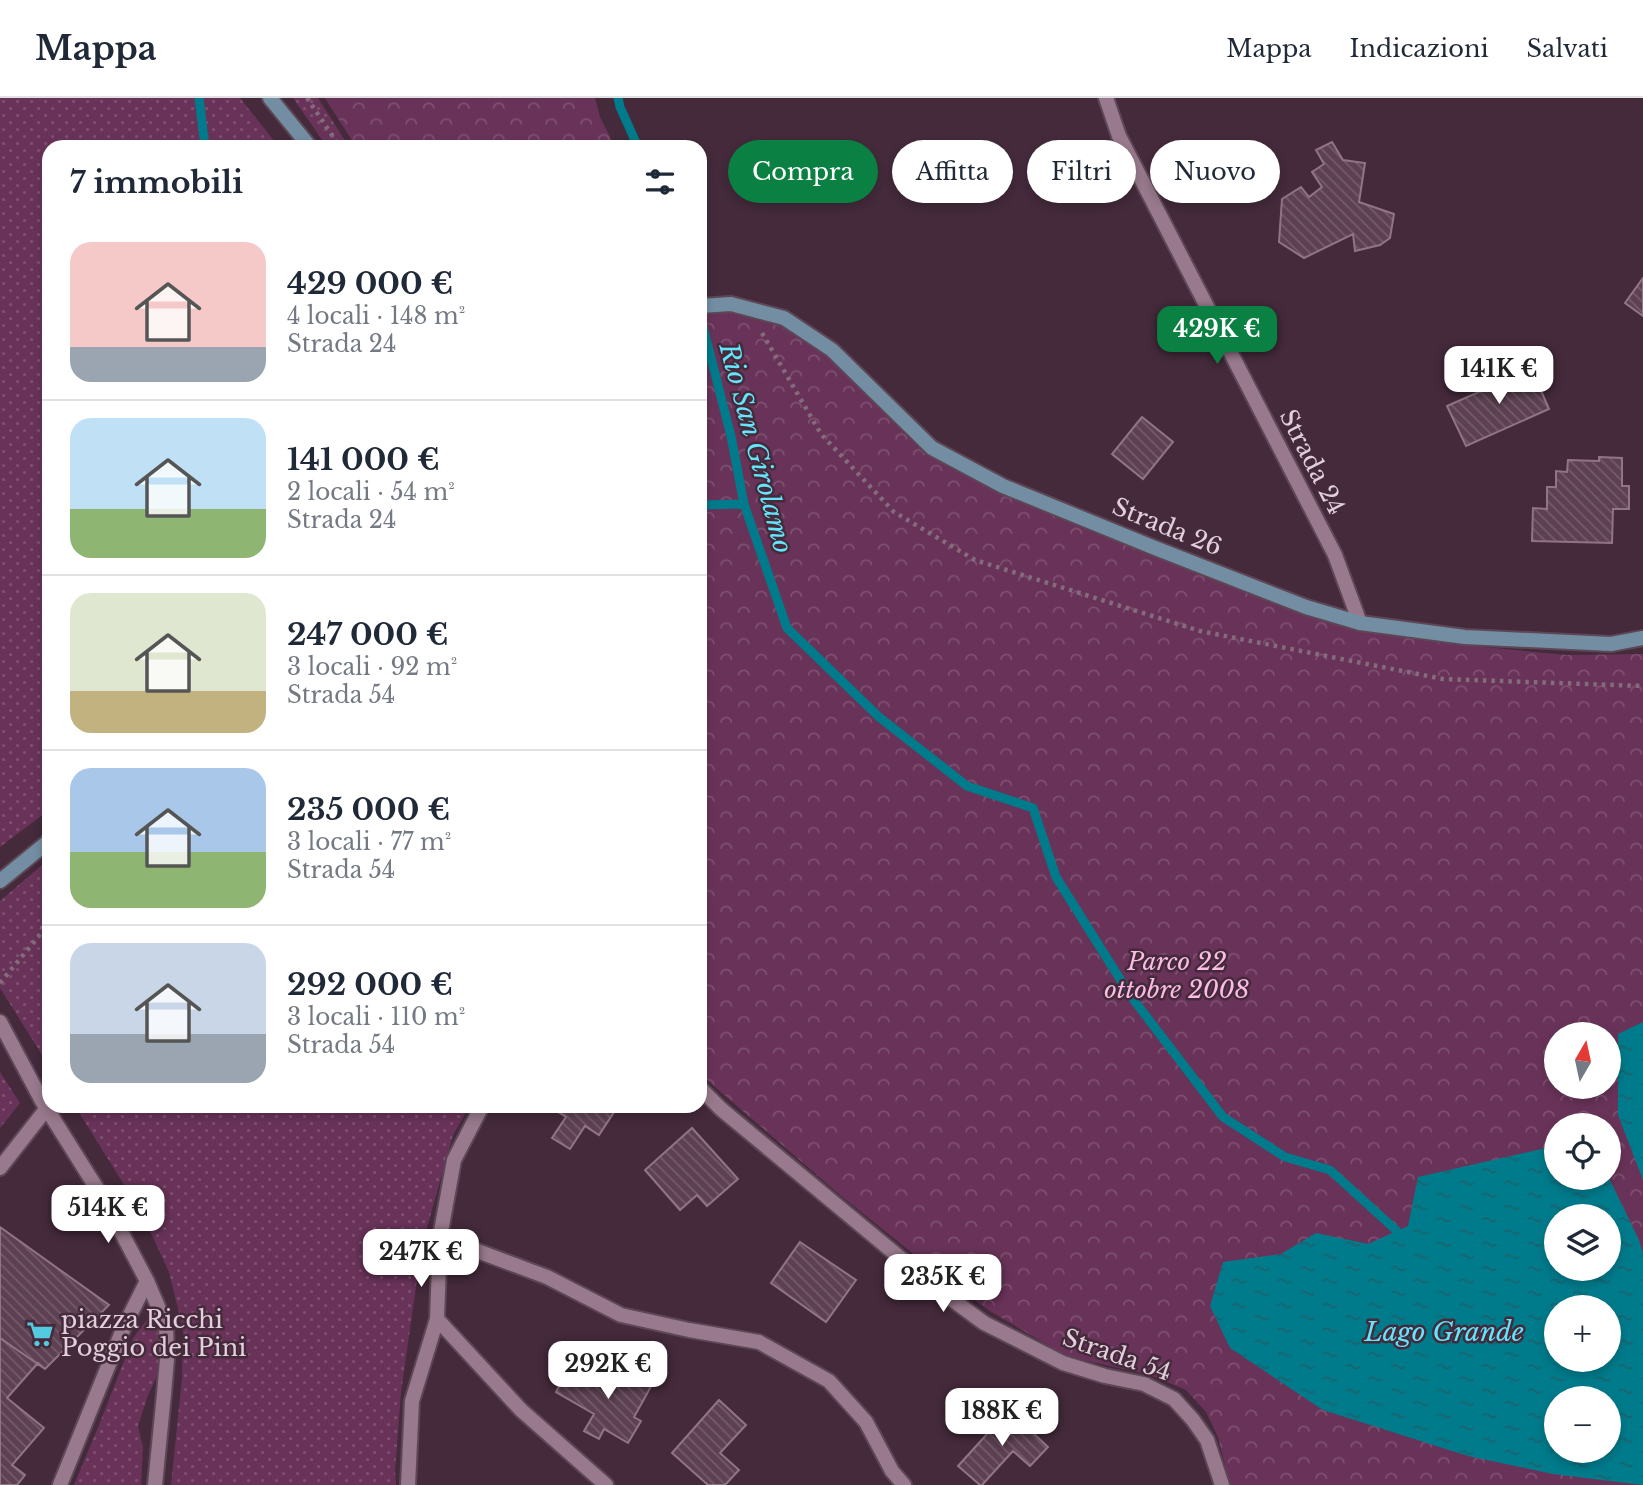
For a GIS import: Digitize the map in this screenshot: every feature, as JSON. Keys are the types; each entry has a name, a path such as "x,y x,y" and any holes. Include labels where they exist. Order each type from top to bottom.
{"street":[{"path":"270,98 304,140"},
{"name":"Strada 24","path":"1106,98 1119,136 1335,555 1360,623"},
{"name":"Strada 26","path":"707,306 731,304 784,318 832,350 932,448 1003,486 1307,607 1360,623 1465,637 1611,644 1643,638"},
{"path":"0,881 42,847"},
{"path":"0,1022 42,1099"},
{"name":"Strada 54","path":"707,1095 934,1286 984,1323 1063,1363 1144,1384 1174,1399 1208,1440 1222,1485"},
{"path":"0,1168 43,1113"},
{"path":"50,1113 106,1203 147,1280 166,1325 166,1371 155,1485"},
{"path":"408,1485 412,1401 437,1319 440,1237 454,1160 478,1113"},
{"path":"440,1237 547,1277 621,1315 689,1331 759,1342 829,1381 866,1422 892,1471 904,1485"},
{"path":"60,1485 124,1327 147,1280"},
{"path":"437,1319 521,1410 606,1485"}],"path":[{"path":"307,98 335,140"},
{"path":"747,308 821,434 894,512 975,560 1200,631 1443,678 1643,686"},
{"path":"0,984 39,936 42,928"}],"green space":[{"path":"0,98 240,98 273,140 42,140 42,815 0,847"},
{"path":"293,98 318,98 345,140 322,140"},
{"path":"325,98 595,98 600,117 612,140 352,140"},
{"name":"Parco 22 ottobre 2008","path":"726,312 779,324 833,359 925,454 998,491 1301,613 1355,628 1451,644 1567,655 1643,654 1643,1485 1230,1485 1218,1437 1206,1412 1186,1390 1150,1375 1066,1356 990,1311 937,1273 840,1195 707,1080 707,313"},
{"path":"42,865 42,1055 0,988 0,901"},
{"path":"0,1072 20,1103 0,1128"},
{"path":"79,1113 466,1113 453,1135 422,1245 401,1392 396,1485 171,1485 182,1378 183,1330 169,1272 141,1212"},
{"path":"152,1313 161,1327 161,1342 156,1378 138,1426 143,1448 141,1485 74,1485 133,1338"}],"water":[{"path":"1643,1022 1643,1180 1621,1123 1621,1113 1618,1113 1618,1099 1621,1099 1621,1033"},
{"name":"Lago Grande","path":"1544,1148 1544,1190 1615,1190 1643,1253 1643,1485 1553,1474 1468,1456 1323,1410 1230,1348 1210,1306 1223,1262 1281,1254 1316,1233 1368,1244 1408,1226 1418,1177"}],"building":[{"path":"1332,142 1343,160 1365,163 1359,202 1394,214 1390,238 1380,245 1355,251 1353,234 1304,258 1279,242 1282,199 1301,187 1309,197 1322,187 1312,172 1324,164 1316,150"},
{"path":"1643,278 1643,316 1625,303"},
{"path":"1529,363 1549,409 1466,446 1447,406 1513,377 1510,371"},
{"path":"1142,417 1173,442 1143,479 1112,454"},
{"path":"1599,457 1622,458 1622,486 1629,486 1629,509 1613,509 1612,543 1532,541 1533,508 1547,509 1547,487 1556,487 1556,471 1567,472 1568,460 1599,461"},
{"path":"560,1113 613,1113 599,1135 585,1126 570,1149 552,1138 566,1117"},
{"path":"692,1128 738,1179 707,1206 697,1195 680,1210 645,1170"},
{"name":"piazza Ricchi Poggio dei Pini","path":"0,1227 109,1305 45,1369 38,1363 7,1398 44,1428 12,1465 25,1475 17,1485 0,1485"},
{"name":"piazza Ricchi Poggio dei Pini","path":"0,1227 109,1305 45,1369 0,1338"},
{"path":"800,1242 856,1280 826,1322 771,1283"},
{"path":"570,1366 604,1386 612,1372 623,1378 628,1369 653,1383 634,1417 641,1421 628,1443 604,1429 599,1439 584,1431 594,1414 556,1392"},
{"path":"719,1400 746,1425 720,1453 739,1470 725,1485 708,1485 672,1453"},
{"path":"1009,1410 1048,1447 1030,1466 1013,1451 980,1485 958,1466"}],"waterway":[{"path":"199,98 204,140"},
{"name":"Rio San Girolamo","path":"618,98 635,140"},
{"name":"Rio San Girolamo","path":"707,342 731,436 744,504 787,628 879,717 967,786 1033,808 1056,877 1130,995 1223,1117 1285,1157 1330,1170 1397,1231"},
{"path":"707,505 744,504"}],"place":[{"name":"piazza Ricchi Poggio dei Pini","path":"40,1334"}]}
